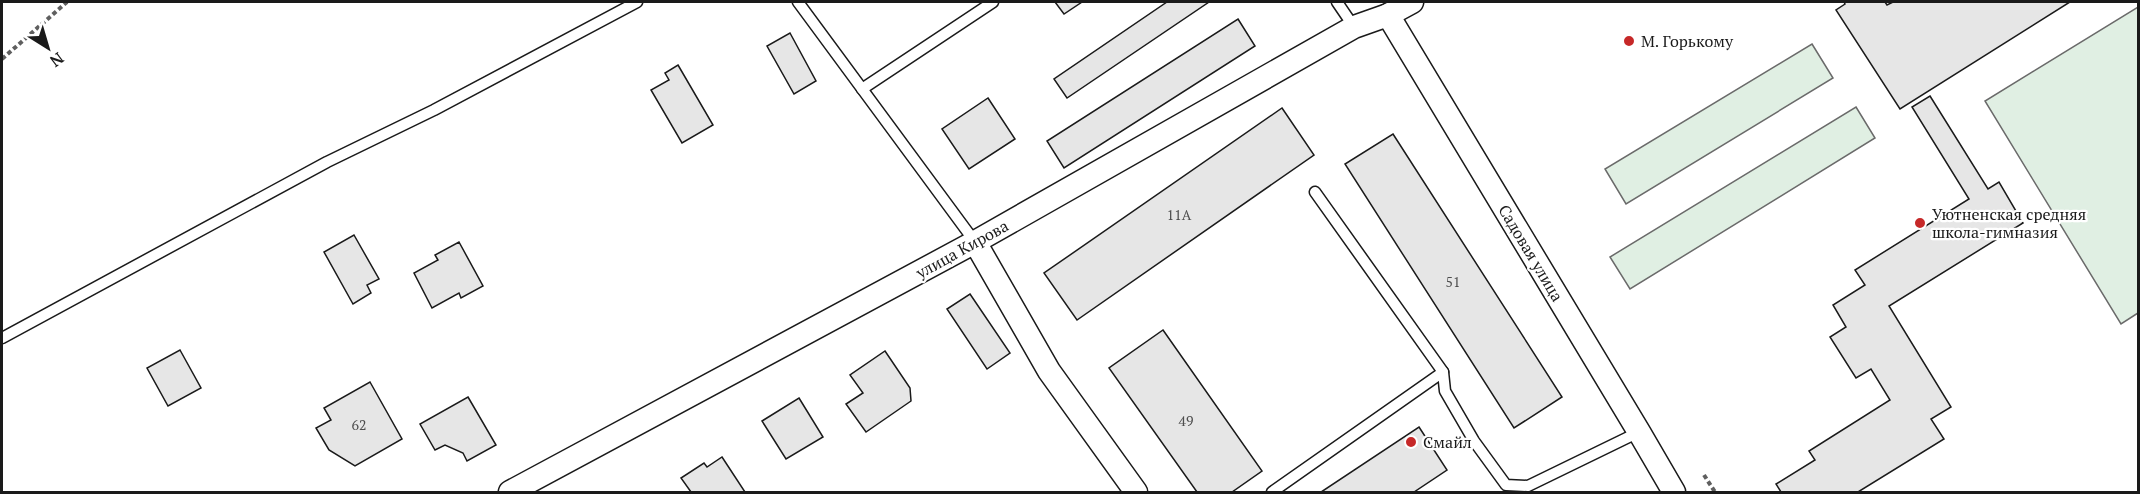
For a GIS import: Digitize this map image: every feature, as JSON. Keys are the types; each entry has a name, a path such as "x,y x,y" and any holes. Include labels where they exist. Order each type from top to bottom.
{"street":[{"name":"улица Кирова","path":"510,492 975,242 1354,27 1388,15 1412,2"},
{"name":"Садовая улица","path":"1388,15 1674,492"},
{"path":"975,242 1049,371 1136,492"}],"lane":[{"path":"2,338 327,162 434,110 637,2"},
{"path":"862,89 993,2"},
{"path":"1337,2 1354,27"},
{"path":"802,3 862,89 975,242"},
{"path":"1315,192 1443,372 1445,391 1474,441 1506,485 1528,486 1639,432"},
{"path":"1272,492 1443,372"}],"path":[{"path":"2,60 67,2"},
{"path":"1704,475 1715,492"}],"green space":[{"path":"2138,7 2138,313 2121,324 1985,101"},
{"path":"1812,44 1833,78 1626,204 1605,169"},
{"path":"1856,107 1875,138 1630,289 1610,257"}],"building":[{"path":"1055,2 1082,2 1064,14"},
{"path":"1167,2 1209,2 1067,98 1054,79"},
{"path":"1844,2 1885,2 1887,5 1893,2 2070,2 1900,109 1836,10 1845,4"},
{"path":"1238,19 1255,46 1064,168 1047,141"},
{"path":"790,33 816,81 794,94 767,46"},
{"path":"678,65 713,125 682,143 651,90 669,80 665,73"},
{"path":"1930,96 1988,189 1999,182 2023,223 1889,306 1951,407 1931,419 1944,439 1858,492 1781,492 1776,484 1815,460 1809,451 1890,400 1871,369 1856,378 1830,337 1846,327 1833,305 1865,285 1855,270 1969,199 1912,107"},
{"path":"988,98 1015,139 969,169 942,129"},
{"path":"1282,108 1314,155 1077,320 1044,273"},
{"path":"1393,134 1562,397 1514,428 1345,164"},
{"path":"354,235 379,279 367,285 371,293 353,304 324,252"},
{"path":"459,242 483,286 461,298 459,293 432,308 414,273 438,260 435,255"},
{"path":"970,294 1010,353 987,369 947,309"},
{"path":"1163,330 1262,471 1232,492 1197,492 1109,368"},
{"path":"180,350 201,388 168,406 147,368"},
{"path":"885,351 910,388 911,401 866,432 846,404 863,393 850,375"},
{"path":"370,382 402,439 355,466 329,450 316,428 331,420 324,408"},
{"path":"468,397 496,445 467,461 463,453 445,445 435,450 420,424"},
{"path":"799,398 823,437 786,459 762,421"},
{"path":"1419,427 1447,470 1414,492 1321,492"},
{"path":"722,457 745,492 691,492 681,478 704,463 707,467"}],"place":[{"name":"М. Горькому","path":"1629,41"},
{"name":"Уютненская средняя школа-гимназия","path":"1920,223"},
{"name":"Смайл","path":"1411,442"}]}
